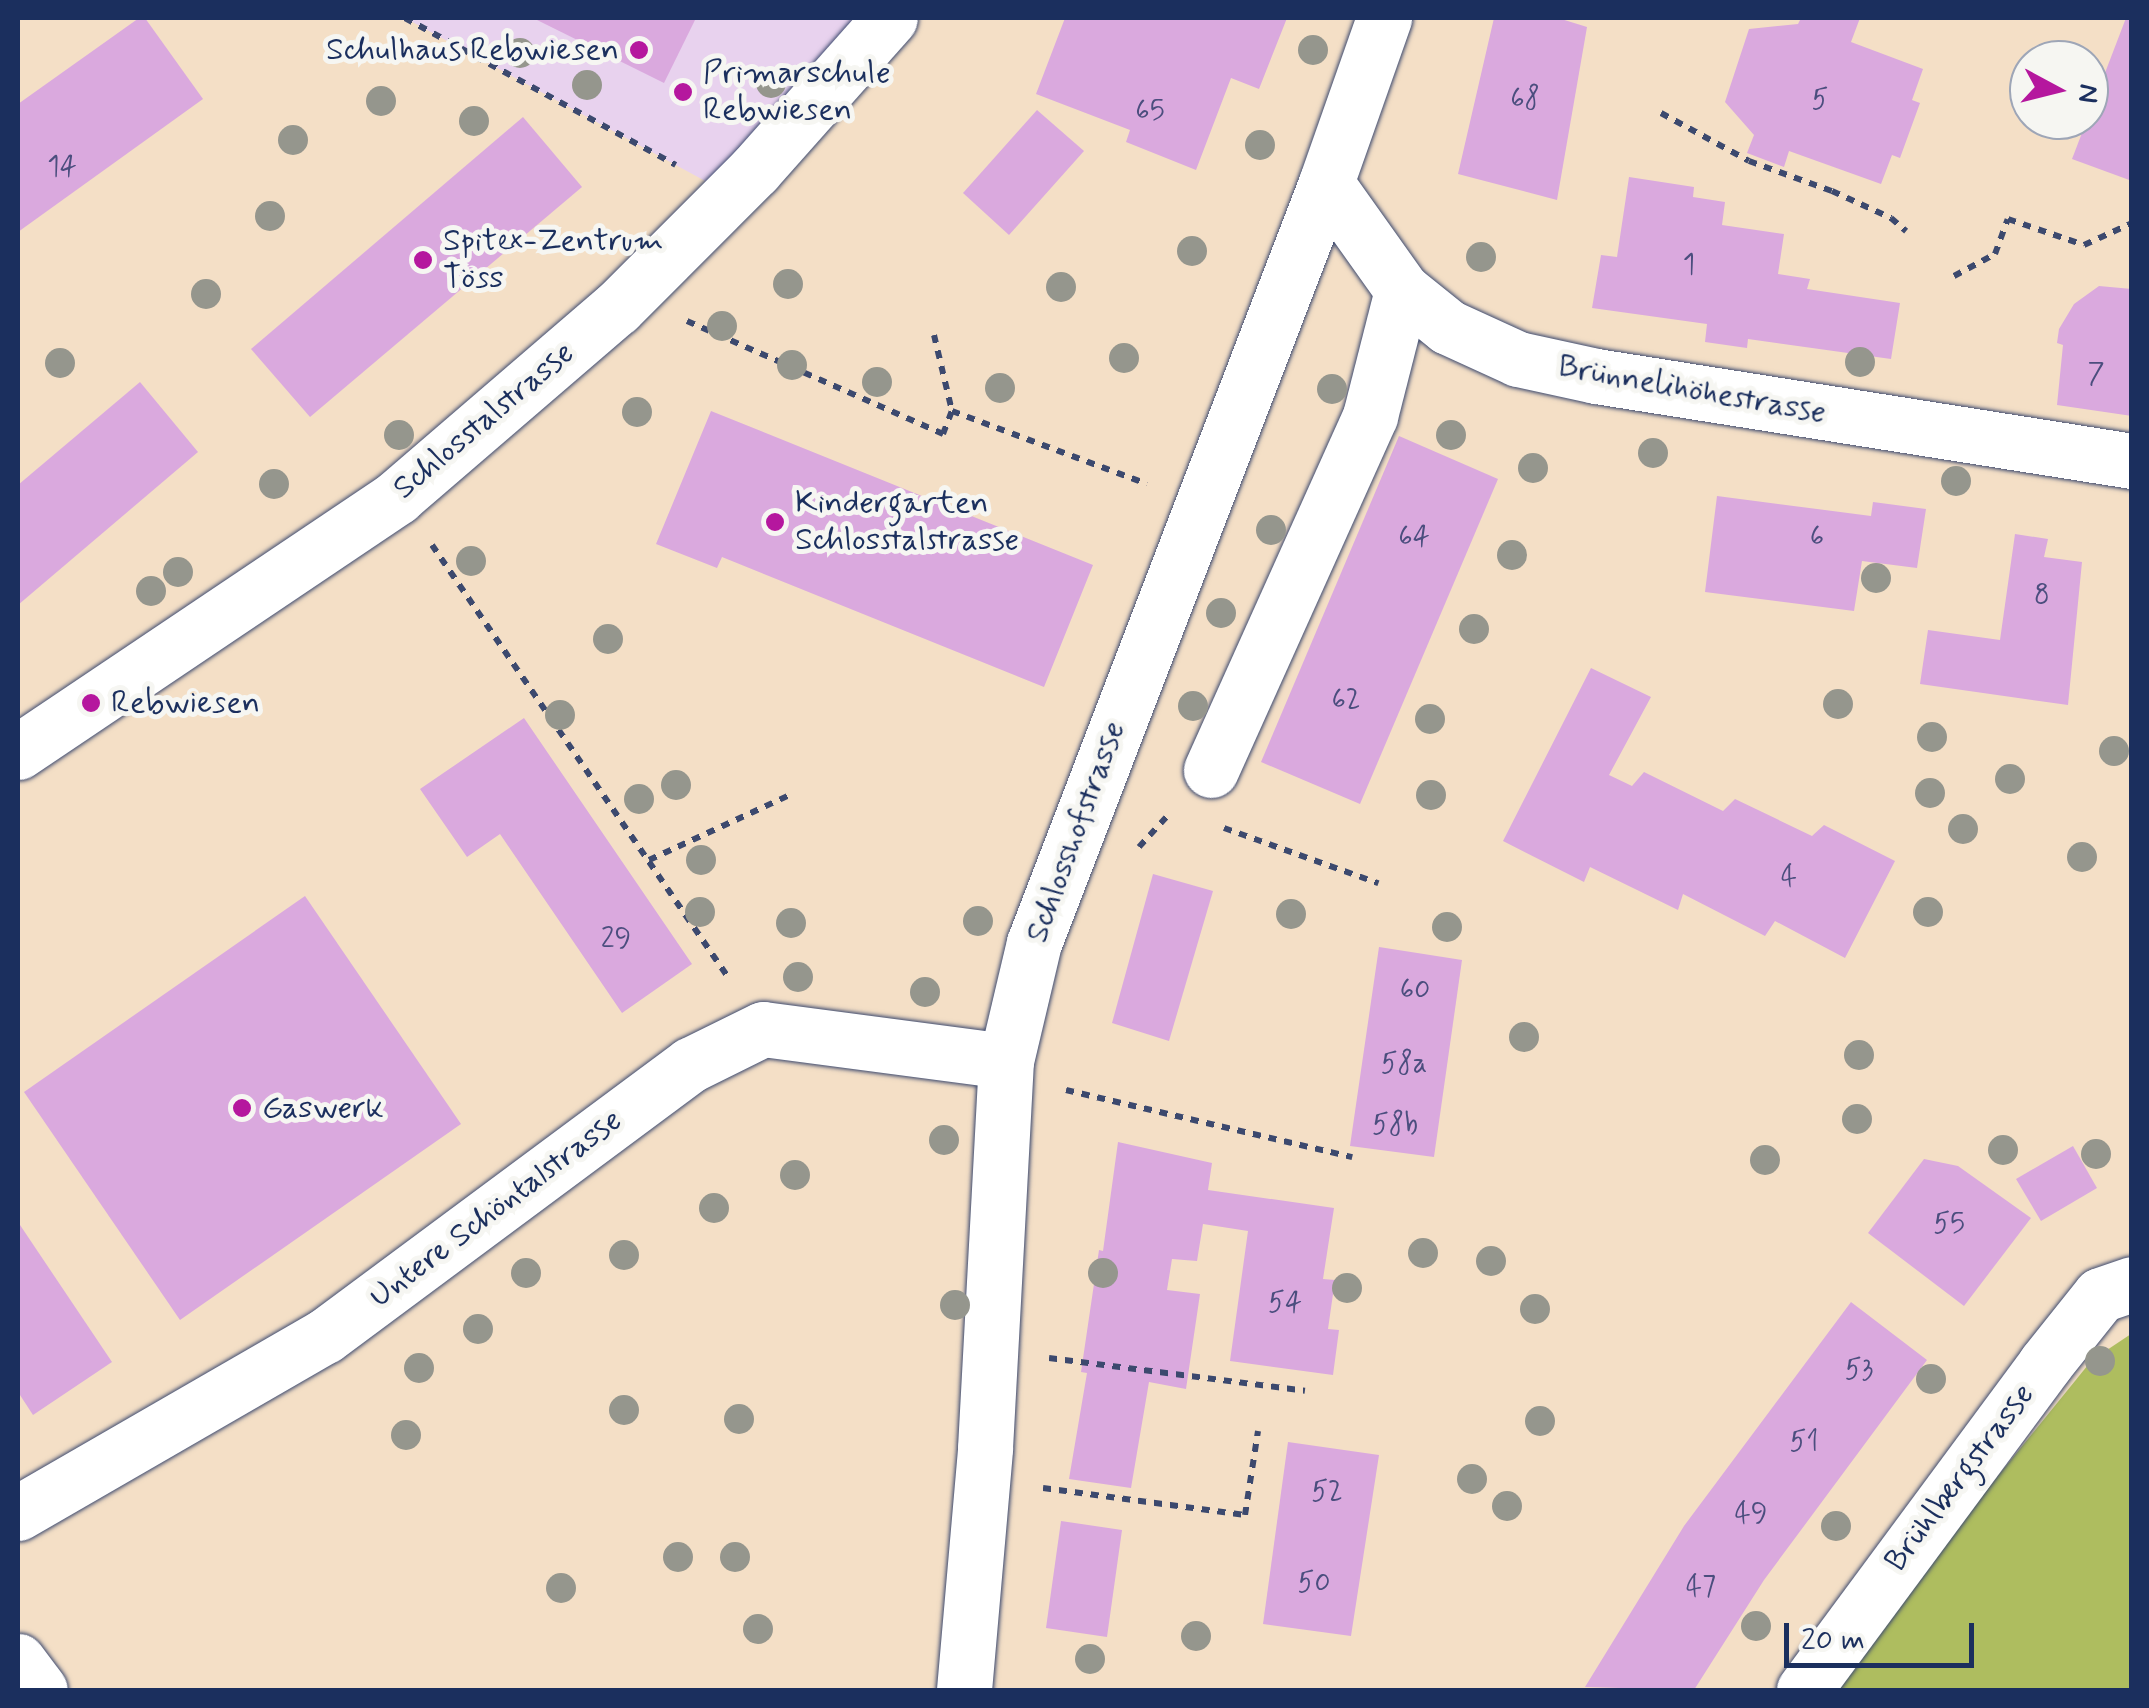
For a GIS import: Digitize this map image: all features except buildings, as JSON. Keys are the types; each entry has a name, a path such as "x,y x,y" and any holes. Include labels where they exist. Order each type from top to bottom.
{"street":[{"name":"Schlosstalstrasse","path":"18,752 398,497 617,308 756,170 890,18"},
{"name":"Schlosshofstrasse","path":"964,1690 982,1481 1006,1060 1034,943 1081,811 1326,182 1384,18"},
{"name":"Brünnelihöhestrasse","path":"1326,182 1402,290 1448,327 1518,360 1616,380 2132,461"},
{"path":"1211,770 1370,416 1402,290"},
{"path":"763,1029 1006,1060"},
{"name":"Untere Schöntalstrasse","path":"18,1513 326,1336 690,1064 763,1029"},
{"name":"Brühlbergstrasse","path":"1804,1690 2044,1364 2100,1296 2132,1284"},
{"path":"18,1660 40,1690"}],"path":[{"path":"405,18 679,167"},
{"path":"1660,113 1748,161 1832,191 1891,218 1906,231"},
{"path":"1954,276 1995,254 2008,220 2084,245 2132,224"},
{"path":"687,321 943,434 952,412 934,335"},
{"path":"952,412 1200,504"},
{"path":"428,540 763,1029"},
{"path":"650,860 792,794"},
{"path":"1130,857 1173,810"},
{"path":"1210,823 1378,883"},
{"path":"1052,1086 1352,1157"},
{"path":"991,1316 1048,1324 1044,1357 1305,1391"},
{"path":"982,1481 1245,1515 1258,1430"}],"shaded area":[{"name":"Primarschule Rebwiesen","path":"405,18 890,18 731,195"}],"green space":[{"path":"2131,1334 2131,1690 1824,1690 2092,1360"}],"place":[{"name":"Schulhaus Rebwiesen","path":"639,50"},
{"name":"Primarschule Rebwiesen","path":"683,92"},
{"name":"Spitex-Zentrum Töss","path":"423,260"},
{"name":"Kindergarten Schlosstalstrasse","path":"775,522"},
{"name":"Rebwiesen","path":"91,703"},
{"name":"Gaswerk","path":"242,1108"}]}
